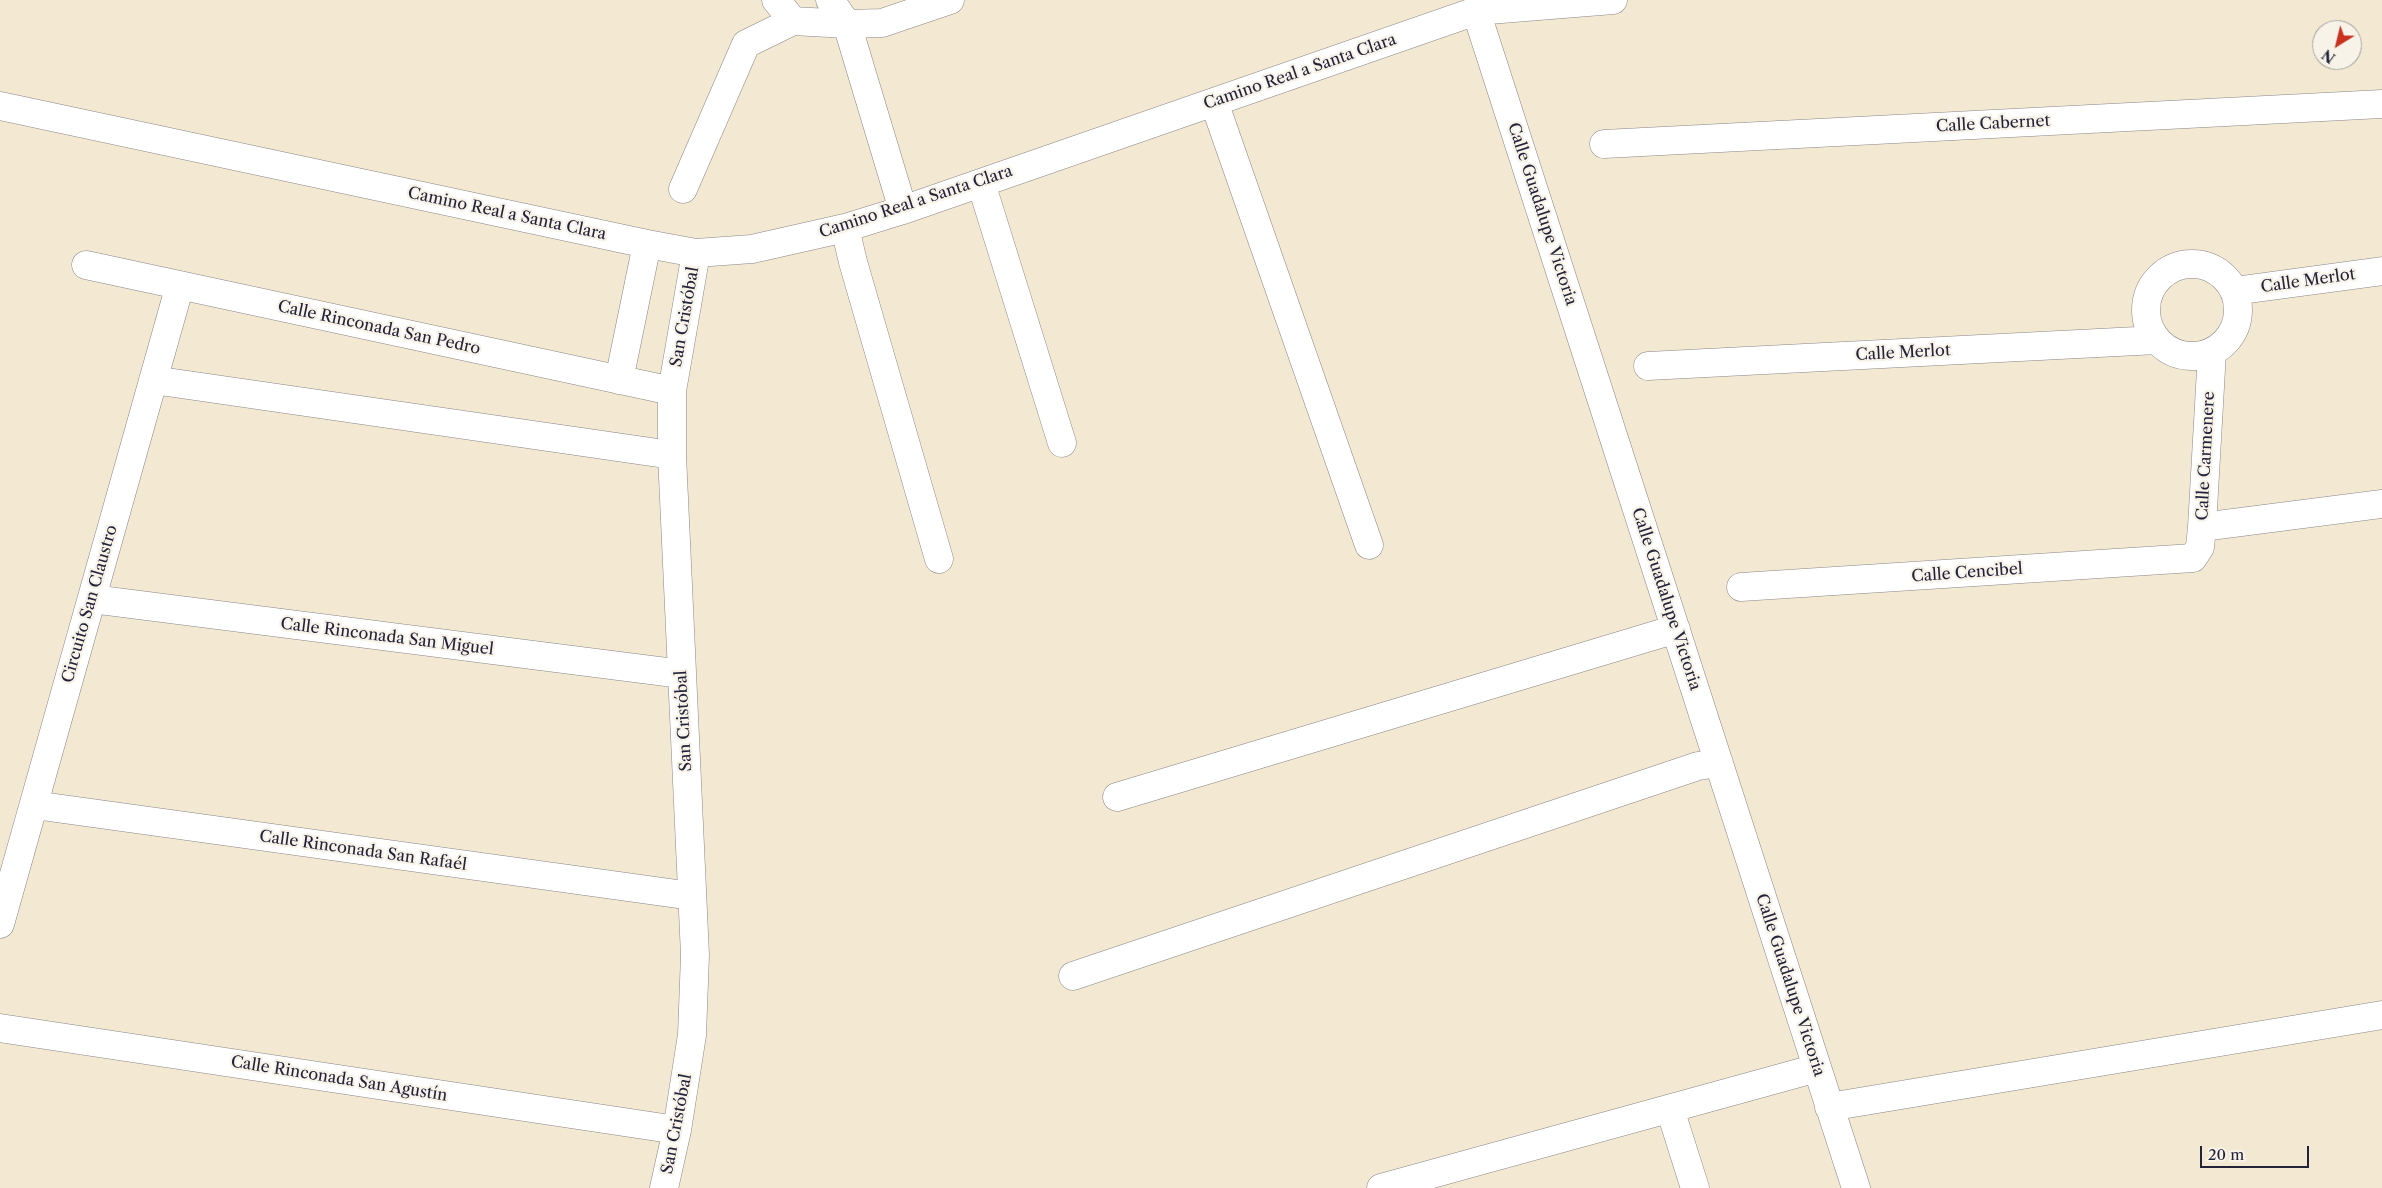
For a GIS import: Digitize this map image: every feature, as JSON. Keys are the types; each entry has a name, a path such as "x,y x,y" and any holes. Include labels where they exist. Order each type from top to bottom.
{"street":[{"path":"776,0 793,21"},
{"path":"830,0 847,24 903,210"},
{"path":"683,189 746,44 793,21 847,24 882,23 950,0"},
{"name":"Camino Real a Santa Clara","path":"0,106 696,253 752,249 845,228 903,210 1476,11 1613,0"},
{"name":"Calle Guadalupe Victoria","path":"1476,11 1856,1188"},
{"path":"1214,102 1369,545"},
{"name":"Calle Cabernet","path":"1604,144 2382,104"},
{"path":"981,183 1062,444"},
{"path":"845,228 853,262 939,559"},
{"path":"619,380 647,244"},
{"name":"San Cristóbal","path":"664,1188 677,1130 692,1035 695,955 672,455 672,391 696,253"},
{"name":"Calle Rinconada San Pedro","path":"86,265 672,391"},
{"path":"2186,265 2205,266 2217,271 2227,280 2234,291 2238,308 2236,326 2226,342 2212,352 2197,356 2182,355 2168,349 2157,340 2150,329 2147,303 2157,280 2168,272 2186,265"},
{"name":"Calle Merlot","path":"2234,291 2382,271"},
{"name":"Circuito San Claustro","path":"0,924 180,285"},
{"name":"Calle Merlot","path":"1648,366 2157,340"},
{"name":"Calle Carmenere","path":"2192,558 2200,547 2202,527 2212,352"},
{"path":"153,380 672,455"},
{"path":"2202,527 2382,504"},
{"name":"Calle Cencibel","path":"1741,587 2192,558"},
{"name":"Calle Rinconada San Miguel","path":"92,599 682,674"},
{"path":"1117,796 1676,629"},
{"path":"1073,976 1698,766 1718,763"},
{"name":"Calle Rinconada San Rafaél","path":"34,805 692,896"},
{"path":"1830,1107 2382,1016"},
{"name":"Calle Rinconada San Agustín","path":"0,1028 677,1130"},
{"path":"1381,1188 1446,1180 1759,1082 1817,1068"},
{"path":"1670,1109 1695,1188"}]}
